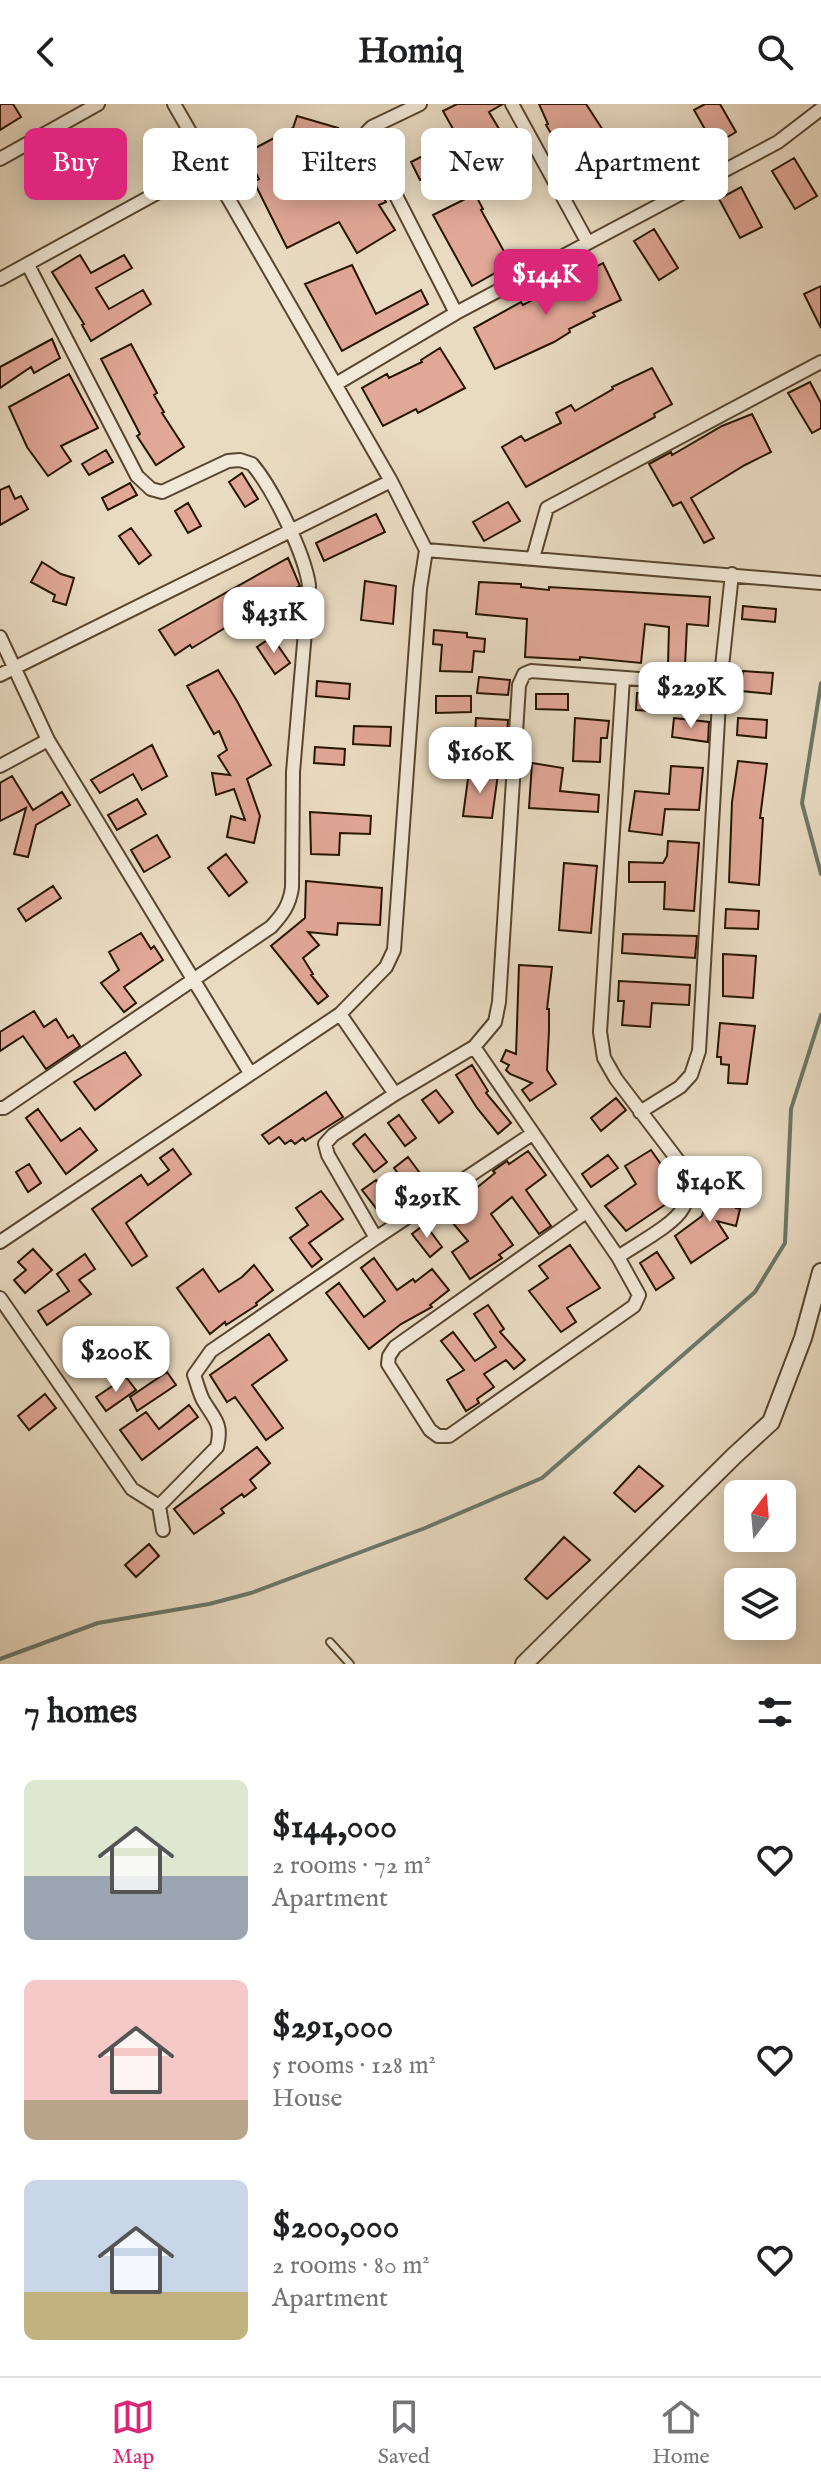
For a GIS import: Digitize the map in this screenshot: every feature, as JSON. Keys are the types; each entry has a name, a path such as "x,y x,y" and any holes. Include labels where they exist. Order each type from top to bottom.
{"street":[{"path":"0,159 98,104"},
{"path":"174,104 187,128"},
{"path":"420,104 372,127 367,132 367,139 456,313"},
{"path":"512,104 588,243"},
{"path":"336,384 456,313 778,142 821,109"},
{"path":"0,279 145,200"},
{"path":"0,1242 340,1014 386,967 394,950 420,589 426,550 391,481 228,200"},
{"path":"0,1108 193,981 271,927 284,913 290,902 293,772 309,585 290,530 252,464 240,460 228,461 162,492 151,489 137,476 28,265"},
{"path":"533,558 547,508 821,362"},
{"path":"0,675 391,481"},
{"path":"426,550 819,583"},
{"path":"640,1112 680,1087 691,1075 699,1051 720,685 732,574"},
{"path":"0,637 48,740 250,1073"},
{"path":"376,1238 328,1155 325,1144 333,1135 395,1094 474,1047 495,1022 499,1002 519,685 524,674 531,671 720,685"},
{"path":"618,1257 676,1217 684,1207 689,1188 686,1171 640,1112 604,1058 600,1032 623,678"},
{"path":"0,766 48,740"},
{"path":"340,1014 395,1094"},
{"path":"474,1047 618,1257 639,1295 634,1306 449,1436 438,1436 430,1430 388,1364 389,1356 395,1347 586,1212"},
{"path":"159,1506 217,1447 220,1436 218,1421 202,1398 194,1375 211,1351 532,1134"},
{"path":"524,1664 771,1422 803,1338 821,1272"},
{"path":"0,1298 132,1489 159,1506 163,1530"}],"lane":[{"path":"330,1642 350,1664"}],"building":[{"path":"0,104 13,104 21,117 0,130"},
{"path":"457,104 503,104 489,112 499,128 452,128 443,111"},
{"path":"539,104 586,104 602,128 548,128 546,125"},
{"path":"705,104 720,104 736,132 728,137 728,128 704,128 694,110"},
{"path":"297,116 338,128 293,128"},
{"path":"273,139 273,200 385,200 379,205 395,230 357,253 339,222 287,248 257,188 257,147"},
{"path":"421,157 421,179 420,180 411,162"},
{"path":"794,158 817,196 795,209 772,171"},
{"path":"741,187 762,227 740,238 720,200 728,200 728,194"},
{"path":"463,200 478,200 511,264 472,286 433,215"},
{"path":"654,229 678,268 659,280 634,241"},
{"path":"80,255 91,273 124,255 132,268 96,288 109,309 143,290 151,304 91,341 52,272"},
{"path":"603,263 621,300 593,313 595,316 569,329 570,332 554,342 495,369 474,328"},
{"path":"352,265 376,314 421,290 428,304 342,351 305,284"},
{"path":"821,286 821,328 804,294"},
{"path":"52,339 60,358 34,373 31,367 0,388 0,367"},
{"path":"131,344 157,393 154,395 162,413 184,447 156,465 137,436 140,434 101,359"},
{"path":"440,348 465,388 418,413 416,409 383,426 362,388 387,374 389,378 422,362"},
{"path":"652,368 672,404 654,414 655,417 526,487 502,447 521,436 525,441 561,423 556,413 571,405 575,411 612,387"},
{"path":"69,374 98,428 61,446 71,461 48,476 27,447 9,407"},
{"path":"810,382 821,403 821,428 812,433 788,393"},
{"path":"752,414 771,452 691,498 714,538 704,543 681,502 673,506 649,464"},
{"path":"106,450 113,462 89,475 82,464"},
{"path":"242,473 258,499 245,507 229,482"},
{"path":"130,483 137,495 108,510 102,498"},
{"path":"9,486 15,499 21,496 28,509 0,525 0,490"},
{"path":"508,502 520,521 484,541 473,522"},
{"path":"188,503 201,526 188,533 175,511"},
{"path":"376,514 385,532 324,561 316,543"},
{"path":"131,528 151,555 139,564 119,536"},
{"path":"288,558 300,586 258,609 260,613 245,620 243,617 175,655 159,630"},
{"path":"42,562 74,578 66,605 53,601 55,595 31,582"},
{"path":"365,581 396,586 393,624 361,620"},
{"path":"479,582 521,584 521,587 549,590 549,587 710,597 708,626 687,624 685,666 668,665 669,627 645,624 641,663 580,657 580,660 525,657 527,619 476,614"},
{"path":"743,606 776,609 775,622 742,619"},
{"path":"434,630 467,633 467,637 485,639 484,652 474,651 472,672 440,671 442,645 433,644"},
{"path":"272,637 290,663 275,674 257,647"},
{"path":"218,670 271,765 247,779 260,816 254,843 227,837 231,816 245,820 234,789 216,795 212,773 230,775 218,756 227,750 219,731 214,734 187,686"},
{"path":"743,671 773,673 771,694 741,691"},
{"path":"479,677 510,680 508,695 477,693"},
{"path":"317,681 350,684 349,699 316,696"},
{"path":"637,693 669,694 668,712 636,710"},
{"path":"536,694 568,694 568,710 536,709"},
{"path":"436,696 471,696 471,712 436,713"},
{"path":"476,718 508,720 507,735 475,734"},
{"path":"575,718 609,721 607,738 601,738 600,762 573,761"},
{"path":"674,718 709,722 708,742 672,737"},
{"path":"738,718 767,720 766,738 737,735"},
{"path":"354,726 391,727 390,746 353,744"},
{"path":"435,736 470,737 468,753 435,752"},
{"path":"152,745 167,776 142,790 133,774 100,793 91,780"},
{"path":"315,747 345,749 344,765 314,763"},
{"path":"738,761 767,764 760,818 763,818 759,885 729,882 732,802"},
{"path":"532,763 563,768 560,791 599,795 598,812 529,808"},
{"path":"671,766 703,768 699,810 665,809 662,835 629,831 635,791 669,794"},
{"path":"469,771 498,774 492,818 463,816"},
{"path":"12,776 33,810 62,792 70,805 36,825 28,857 14,854 26,808 0,821 0,783"},
{"path":"137,799 146,814 117,830 108,815"},
{"path":"310,812 371,816 370,834 340,833 339,855 311,854"},
{"path":"157,835 170,857 144,872 131,850"},
{"path":"668,841 699,843 694,911 664,909 665,882 629,882 629,862 663,863"},
{"path":"226,854 247,882 229,896 208,868"},
{"path":"564,863 597,866 591,933 559,930"},
{"path":"306,881 382,888 380,925 338,923 337,935 308,932 319,945 303,958 311,975 328,996 318,1004 271,946 305,918"},
{"path":"53,886 61,898 26,921 18,909"},
{"path":"726,909 759,911 758,929 725,928"},
{"path":"141,933 163,960 124,987 136,1003 124,1012 101,983 119,970 109,952"},
{"path":"623,934 697,936 695,958 622,953"},
{"path":"723,954 756,956 753,998 723,996"},
{"path":"519,965 552,967 547,1009 547,1070 556,1084 530,1101 522,1090 532,1083 510,1074 506,1070 509,1065 501,1061 506,1050 516,1054"},
{"path":"619,981 690,985 689,1005 652,1003 650,1027 622,1025 624,1001 618,1001"},
{"path":"34,1011 44,1027 56,1019 68,1038 73,1035 80,1046 46,1069 23,1036 0,1051 0,1032"},
{"path":"720,1023 755,1026 747,1084 728,1083 729,1065 721,1064 721,1057 717,1057"},
{"path":"125,1052 141,1075 95,1110 74,1082"},
{"path":"472,1065 488,1091 486,1093 511,1123 498,1134 456,1075"},
{"path":"436,1090 453,1112 439,1123 422,1100"},
{"path":"326,1092 343,1117 305,1141 303,1138 295,1144 291,1140 285,1144 279,1137 269,1144 262,1135"},
{"path":"616,1098 626,1110 601,1131 591,1118"},
{"path":"38,1109 61,1141 80,1128 97,1150 66,1174 26,1118"},
{"path":"399,1115 416,1138 405,1146 388,1123"},
{"path":"365,1134 387,1162 374,1172 353,1144"},
{"path":"173,1149 191,1174 126,1223 147,1256 132,1266 92,1209 141,1175 148,1185 169,1170 160,1158"},
{"path":"651,1150 679,1190 678,1196 626,1231 605,1206 636,1184 625,1166"},
{"path":"528,1151 546,1175 526,1190 551,1226 539,1234 512,1197 491,1214 513,1245 499,1255 502,1258 470,1279 452,1252 468,1241 441,1209 479,1186 507,1161 509,1164"},
{"path":"608,1155 618,1168 591,1187 582,1174"},
{"path":"408,1157 425,1180 411,1191 394,1168"},
{"path":"29,1164 41,1183 28,1192 16,1172"},
{"path":"376,1180 393,1201 379,1212 362,1190"},
{"path":"712,1185 740,1191 736,1226 717,1221 728,1238 691,1263 675,1236 702,1216"},
{"path":"321,1191 343,1219 309,1243 322,1259 312,1267 290,1238 308,1225 296,1208"},
{"path":"425,1224 442,1247 430,1257 412,1234"},
{"path":"570,1245 600,1288 567,1308 576,1322 561,1332 529,1291 548,1278 539,1266"},
{"path":"33,1249 52,1270 25,1293 14,1280 26,1270 18,1262"},
{"path":"657,1252 674,1278 656,1290 640,1263"},
{"path":"85,1254 95,1269 79,1280 91,1294 47,1325 38,1311 69,1291 57,1274"},
{"path":"374,1258 397,1290 413,1279 415,1282 432,1269 449,1290 430,1305 432,1307 401,1324 369,1349 326,1293 339,1283 364,1317 385,1301 361,1268"},
{"path":"254,1265 273,1290 257,1305 210,1334 177,1288 203,1269 219,1292"},
{"path":"488,1305 504,1329 500,1332 525,1360 514,1369 506,1360 484,1374 494,1387 466,1411 447,1380 464,1370 441,1341 453,1332 475,1361 496,1347 474,1314"},
{"path":"269,1334 287,1360 252,1385 283,1428 266,1440 235,1397 227,1402 210,1375"},
{"path":"167,1372 176,1385 137,1411 130,1397"},
{"path":"126,1377 136,1390 106,1411 96,1397"},
{"path":"45,1394 56,1408 29,1430 18,1416"},
{"path":"189,1405 198,1417 142,1460 120,1430 146,1412 159,1429"},
{"path":"257,1447 270,1463 250,1480 256,1488 221,1509 224,1513 194,1534 174,1509"},
{"path":"639,1466 663,1486 635,1512 614,1493"},
{"path":"564,1537 590,1560 547,1599 525,1579"},
{"path":"149,1544 159,1556 136,1577 125,1565"}],"waterway":[{"path":"821,683 802,803 821,874"},
{"path":"0,1659 98,1623 209,1604 251,1593 425,1528 542,1478 755,1292 785,1243 791,1109 821,1015"}]}
